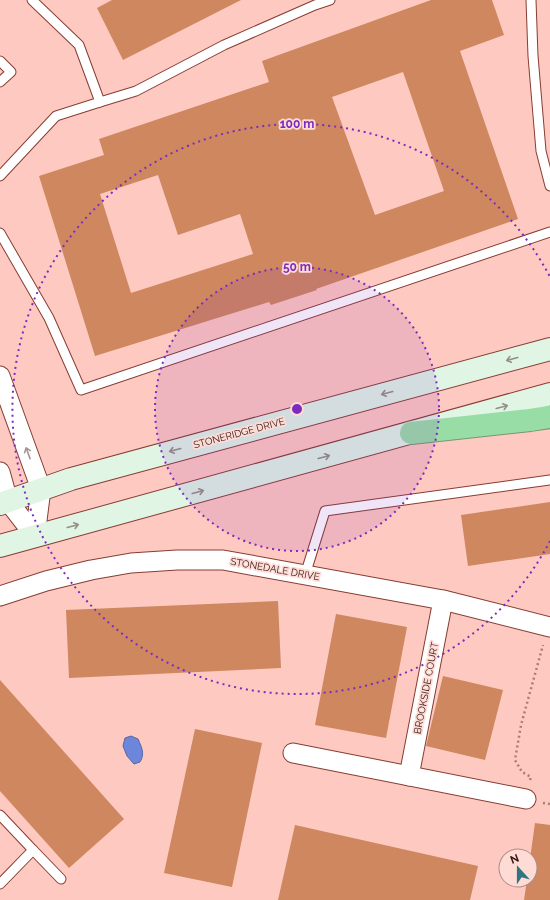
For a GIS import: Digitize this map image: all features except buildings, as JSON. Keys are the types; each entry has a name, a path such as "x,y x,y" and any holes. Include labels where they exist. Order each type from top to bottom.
{"highway":[{"path":"411,433 550,417"}],"main road":[{"name":"STONERIDGE DRIVE","path":"4,503 71,478 550,349"},
{"path":"0,546 550,394"}],"street":[{"path":"0,376 41,489 35,536"},
{"path":"0,472 4,503 35,536"},
{"name":"STONEDALE DRIVE","path":"0,596 46,581 91,570 131,563 177,560 223,560 444,600 549,627"},
{"name":"BROOKSIDE COURT","path":"409,776 444,600"},
{"path":"293,753 526,799"}],"lane":[{"path":"32,0 79,45 100,102"},
{"path":"0,176 56,116 136,91 224,45 314,2 330,0"},
{"path":"531,0 533,56 541,151 550,186"},
{"path":"0,61 11,72 0,82"},
{"path":"0,232 49,318 81,390 550,232"},
{"path":"305,575 325,511 550,480"},
{"path":"0,815 61,879"},
{"path":"0,884 33,850"}],"path":[{"path":"526,799 531,777 522,772 515,760 521,725 549,627"}],"water":[{"path":"131,736 138,739 142,751 140,762 134,764 127,756 123,746 125,738"}]}
